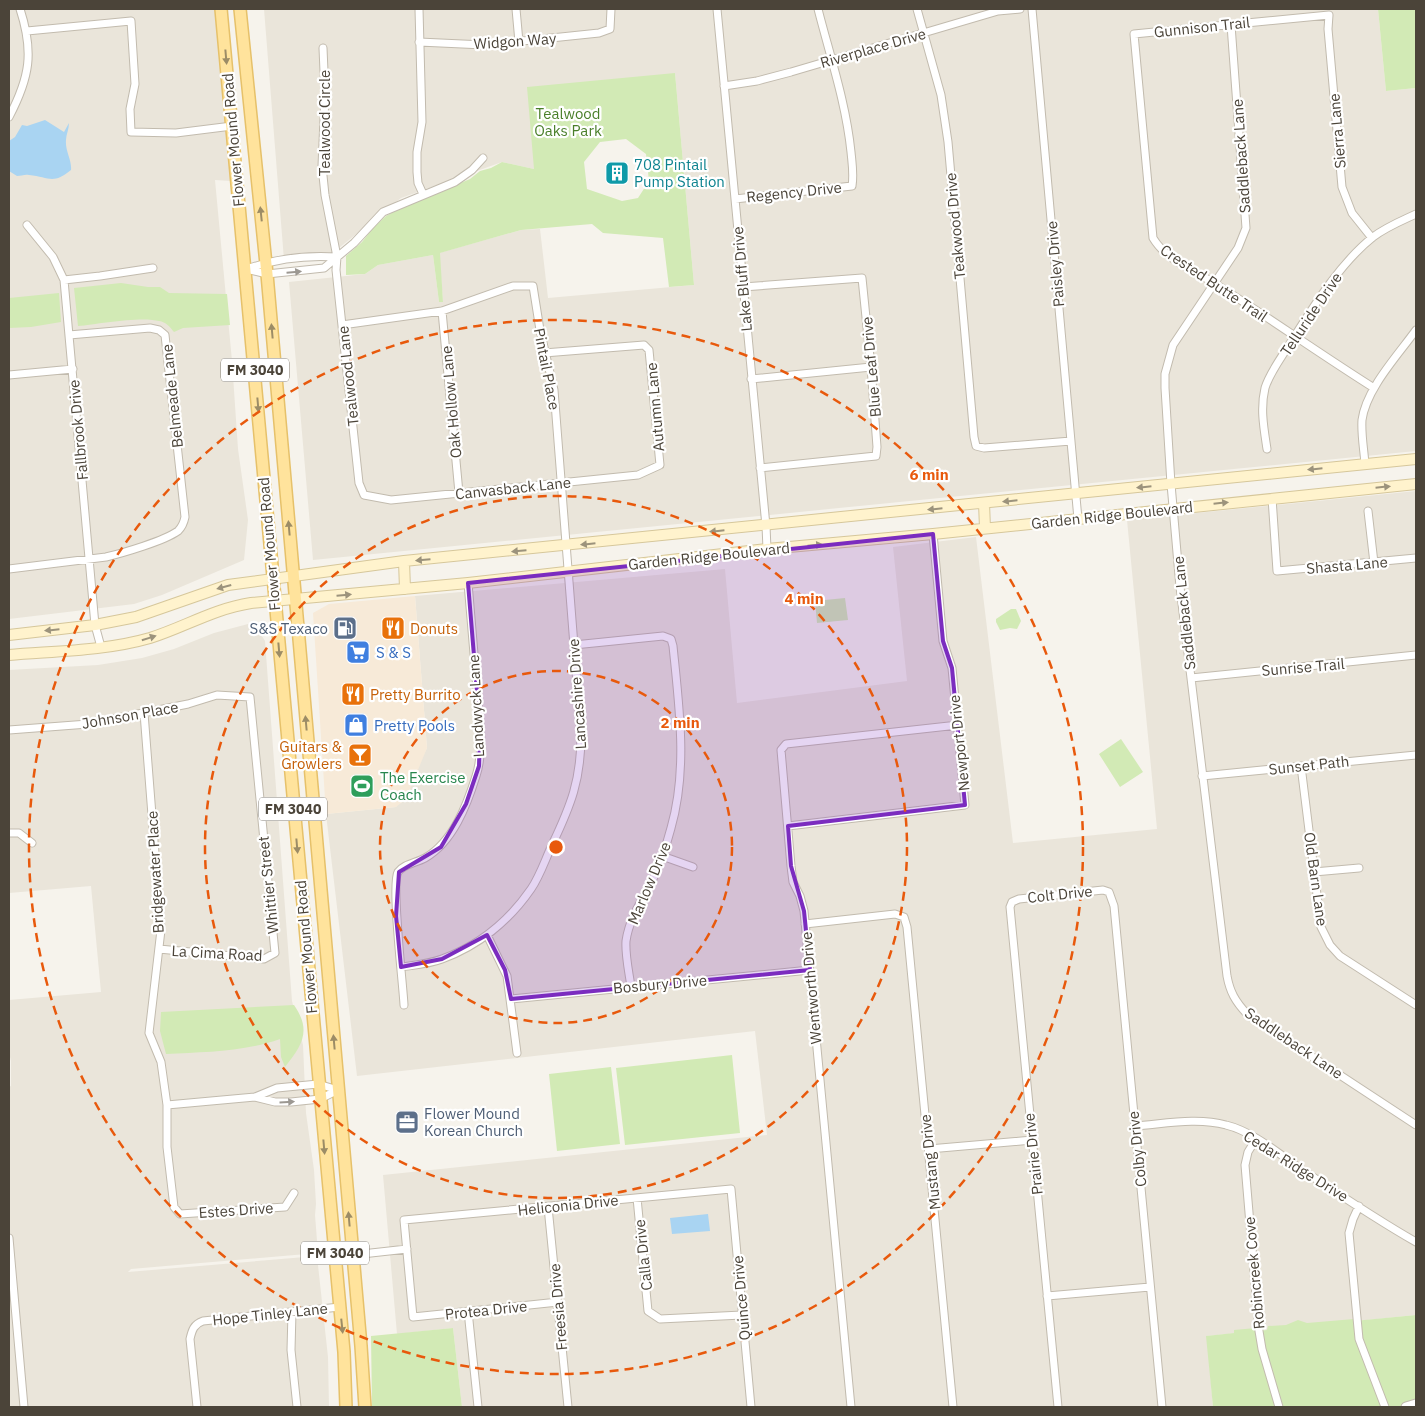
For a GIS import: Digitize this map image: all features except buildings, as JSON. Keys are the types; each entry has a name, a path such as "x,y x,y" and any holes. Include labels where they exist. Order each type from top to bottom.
{"main road":[{"name":"Flower Mound Road","path":"221,9 246,269 318,1084 340,1307 346,1407"},
{"name":"Flower Mound Road","path":"240,9 266,262 365,1407"},
{"name":"Garden Ridge Boulevard","path":"9,635 95,625 136,617 228,586 404,561 1416,459"},
{"name":"Garden Ridge Boulevard","path":"9,655 101,647 151,638 224,609 274,601 468,583 766,549 933,534 1416,484"},
{"path":"984,504 985,528"},
{"path":"404,561 405,589"}],"street":[{"path":"9,117 21,94 28,68 27,31 20,9"},
{"path":"419,9 422,122 417,152 417,172 418,183 423,194"},
{"path":"516,9 519,42"},
{"name":"Widgon Way","path":"419,42 484,44 599,34 610,29 611,9"},
{"name":"Lake Bluff Drive","path":"717,9 766,526 766,549"},
{"path":"818,9 832,60"},
{"name":"Teakwood Drive","path":"917,9 941,96 948,142 976,446 984,448 1071,440"},
{"name":"Riverplace Drive","path":"724,86 766,79 998,11 1020,9"},
{"name":"Paisley Drive","path":"1032,9 1078,519"},
{"name":"Gunnison Trail","path":"1134,34 1329,15"},
{"name":"Sierra Lane","path":"1329,15 1328,29 1342,187 1352,213 1372,238"},
{"path":"27,31 131,21 135,84 130,109 131,132 176,133 232,126"},
{"name":"Saddleback Lane","path":"1231,25 1246,228 1238,248 1173,345 1168,360 1165,388 1170,484 1190,678 1229,990 1246,1014 1416,1125"},
{"name":"Crested Butte Trail","path":"1134,34 1153,238 1161,250 1374,388"},
{"name":"Tealwood Circle","path":"323,48 322,166 325,195 337,257"},
{"name":"Regency Drive","path":"735,198 852,186 854,177 849,134 832,60"},
{"path":"246,269 267,274 324,268 354,243 383,212 455,182 472,170 483,158"},
{"name":"Telluride Drive","path":"1266,449 1262,405 1266,386 1294,337 1344,266 1372,238 1388,227 1416,214"},
{"name":"Fallbrook Drive","path":"27,225 53,257 64,280 95,625 101,647"},
{"path":"246,269 266,262 323,256 337,257"},
{"name":"Tealwood Lane","path":"337,257 336,270 359,483 364,495"},
{"path":"64,280 153,268"},
{"name":"Blue Leaf Drive","path":"743,287 862,278 871,367 878,447 876,456 760,468"},
{"name":"Pintail Place","path":"442,311 513,286 532,286 544,352 554,390 569,572"},
{"path":"342,325 442,311"},
{"name":"Oak Hollow Lane","path":"442,311 459,494"},
{"name":"Belmeade Lane","path":"69,335 150,328 160,330 165,335 185,517 177,531 139,547 117,554 90,559"},
{"path":"1365,464 1362,421 1366,404 1374,388 1416,330"},
{"name":"Autumn Lane","path":"544,352 644,345 649,350 660,465"},
{"path":"752,379 871,367"},
{"path":"9,375 73,369"},
{"name":"Canvasback Lane","path":"364,495 391,500 459,494 638,475 660,465"},
{"name":"Shasta Lane","path":"1272,498 1277,571 1416,558"},
{"path":"1368,511 1374,563"},
{"name":"Newport Drive","path":"788,826 965,805 952,668 943,640 933,534"},
{"path":"9,569 90,559"},
{"name":"Lancashire Drive","path":"401,966 442,959 465,950 487,935 513,912 531,889 565,817 575,789 581,757 569,572"},
{"name":"Landwyck Lane","path":"404,1004 396,916 396,880 399,872 412,862 424,859 441,846 452,832 466,804 479,766 480,729 468,583"},
{"name":"Marlow Drive","path":"574,645 664,636 671,639 679,701 680,780 672,828 650,886 632,918 628,934 626,943 631,987"},
{"name":"Sunrise Trail","path":"1190,678 1416,655"},
{"name":"Johnson Place","path":"9,730 88,724 188,704 217,695 250,697"},
{"name":"Whittier Street","path":"250,697 275,953"},
{"name":"Bridgewater Place","path":"144,713 161,930 149,1033 161,1062 167,1105 167,1147 174,1208"},
{"name":"Wentworth Drive","path":"851,1407 810,970 800,896 793,882 781,750 786,744 958,724"},
{"name":"Sunset Path","path":"1202,776 1416,755"},
{"name":"Old Barn Lane","path":"1301,766 1321,927 1330,945 1340,956 1416,1005"},
{"path":"9,834 19,833 32,842"},
{"path":"662,856 693,867"},
{"path":"1314,872 1359,868"},
{"name":"Colt Drive","path":"1012,902 1019,898 1103,890 1110,892"},
{"name":"Colby Drive","path":"1110,892 1114,906 1162,1407"},
{"name":"Prairie Drive","path":"1012,902 1010,913 1058,1407"},
{"name":"Mustang Drive","path":"805,924 895,914 904,917 907,928 953,1407"},
{"path":"487,935 505,970 511,999 517,1053"},
{"name":"La Cima Road","path":"158,949 264,959 275,953"},
{"name":"Bosbury Drive","path":"511,999 810,970"},
{"path":"167,1105 255,1097 277,1088 318,1084 338,1090"},
{"path":"255,1097 275,1102 320,1098 338,1090"},
{"name":"Cedar Ridge Drive","path":"1135,1126 1192,1122 1228,1125 1256,1139 1416,1242"},
{"name":"Robincreek Cove","path":"1256,1139 1248,1152 1245,1165 1253,1266 1262,1349 1279,1407"},
{"path":"929,1149 1032,1140"},
{"name":"Heliconia Drive","path":"407,1249 404,1220 731,1189"},
{"name":"Quince Drive","path":"731,1189 751,1407"},
{"name":"Estes Drive","path":"174,1208 180,1214 285,1207 294,1193"},
{"name":"Calla Drive","path":"637,1198 648,1311 660,1319 742,1315"},
{"path":"1359,1206 1349,1233 1359,1339 1384,1407"},
{"name":"Freesia Drive","path":"548,1207 568,1407"},
{"path":"9,1238 24,1407"},
{"path":"352,1255 407,1249"},
{"name":"Protea Drive","path":"407,1249 413,1317 558,1302"},
{"path":"1047,1296 1150,1287"},
{"name":"Hope Tinley Lane","path":"197,1407 190,1340 192,1330 198,1322 340,1307"},
{"path":"468,1311 478,1407"},
{"path":"292,1312 291,1350 296,1407"},
{"path":"1406,1407 1416,1404"}],"highlighted area":[{"path":"933,534 943,641 952,668 965,805 788,826 791,866 804,911 810,970 511,999 505,970 487,935 442,959 401,967 396,916 399,872 441,847 466,804 479,766 480,729 468,583"}],"shaded area":[{"path":"9,9 216,9 231,181 215,180 232,361 238,449 248,520 244,560 162,595 134,604 9,619"},
{"path":"264,9 1378,9 1386,91 1416,88 1416,451 313,560 289,282 365,274 378,265 433,255 439,302 443,301 439,253 521,230 540,229 548,298 694,285 675,73 534,169 502,162 401,198 329,256 284,260"},
{"path":"1416,491 1416,1315 1207,1336 1213,1407 462,1407 453,1328 397,1334 383,1175 767,1135 755,1031 357,1076 326,814 396,807 427,748 415,596 725,569 737,703 907,681 893,547 976,537 1013,843 1157,829 1127,520"},
{"path":"415,596 427,748 406,799 396,807 326,814 313,613 329,604"},
{"path":"248,624 257,628 265,641 292,1001 303,1045 306,1113 314,1170 318,1253 131,1269 128,1272 317,1256 328,1357 329,1407 9,1407 9,1087 11,1086 11,1061 9,1053 9,1000 101,992 91,886 9,893 9,670 98,665 142,658 174,649 214,633"}],"green space":[{"path":"1378,9 1416,9 1416,88 1386,91"},
{"name":"Tealwood Oaks Park","path":"675,73 694,285 669,287 663,238 603,233 592,224 521,230 440,253 443,302 439,302 433,255 378,265 365,274 346,275 346,256 386,216 470,179 480,171 502,162 534,169 527,87","holes":["626,139 646,154 649,181 638,198 622,201 587,189 584,162 600,142"]},
{"path":"121,283 160,287 169,293 227,294 230,325 183,328 174,332 164,322 142,319 78,326 74,288"},
{"path":"59,293 61,322 31,327 9,328 9,298"},
{"path":"845,598 848,620 817,623 815,601"},
{"path":"1011,609 1016,609 1021,621 1017,629 1000,630 996,619"},
{"path":"1121,739 1143,772 1120,787 1099,754"},
{"path":"294,1005 303,1023 303,1038 285,1067 281,1057 280,1039 238,1049 166,1054 160,1031 161,1012"},
{"path":"732,1055 740,1133 625,1145 616,1068"},
{"path":"611,1067 620,1144 557,1151 549,1074"},
{"path":"1416,1315 1416,1407 1213,1407 1206,1336 1234,1333 1234,1330 1256,1328 1257,1331 1267,1330 1268,1326 1286,1325 1298,1320 1307,1323"},
{"path":"453,1328 462,1407 372,1407 371,1336"}],"water":[{"path":"45,120 64,132 69,123 66,144 71,170 55,179 27,175 17,176 9,171 9,141 15,137 22,125 27,126"},
{"path":"708,1214 710,1231 672,1234 670,1218"}],"place":[{"name":"708 Pintail Pump Station","path":"617,173"},
{"name":"S&S Texaco","path":"345,628"},
{"name":"Donuts","path":"393,628"},
{"name":"S & S","path":"358,652"},
{"name":"Pretty Burrito","path":"353,694"},
{"name":"Pretty Pools","path":"356,725"},
{"name":"Guitars & Growlers","path":"360,755"},
{"name":"The Exercise Coach","path":"362,786"},
{"name":"Flower Mound Korean Church","path":"407,1122"}]}
